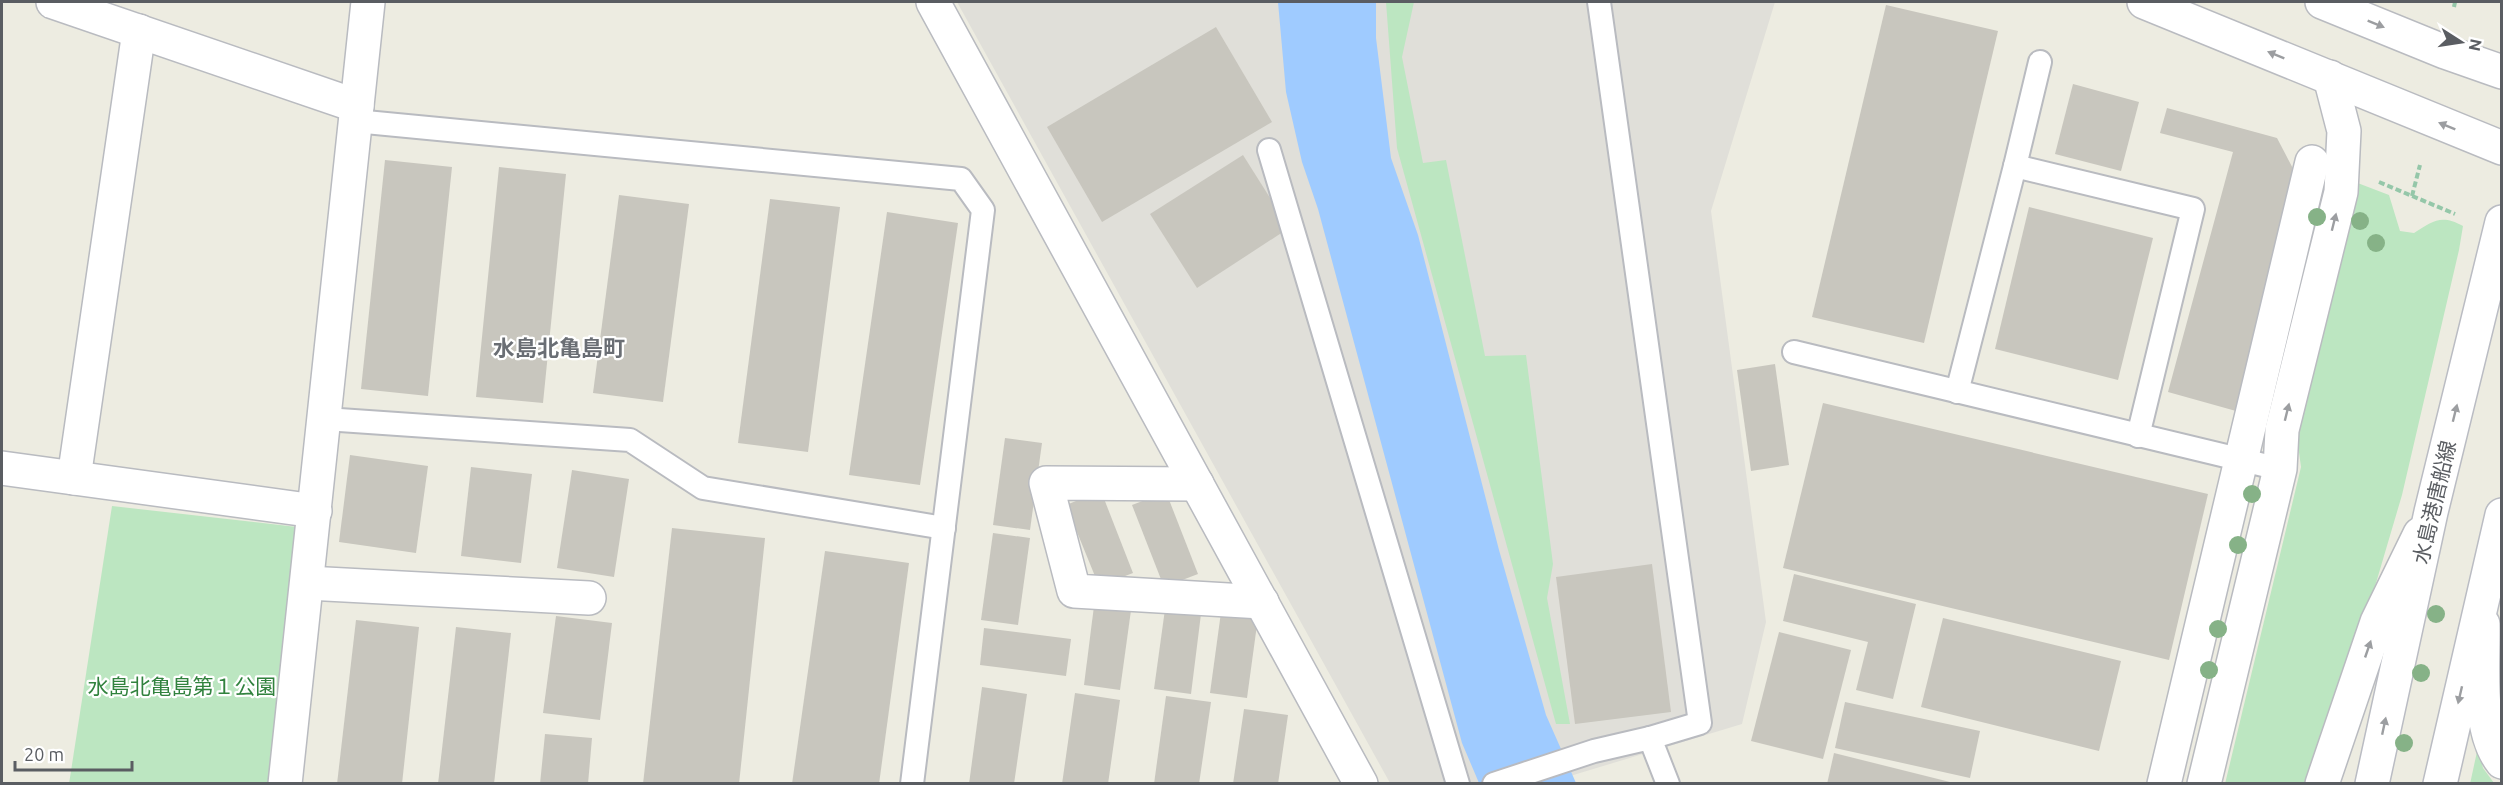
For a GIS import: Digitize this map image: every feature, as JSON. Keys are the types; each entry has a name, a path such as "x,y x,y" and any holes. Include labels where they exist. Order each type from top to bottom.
{"street":[{"path":"53,2 139,31 356,114"},
{"path":"285,783 368,2"},
{"path":"933,2 1361,783"},
{"path":"2144,2 2502,148"},
{"path":"2322,2 2445,52 2502,72"},
{"path":"74,478 139,31"},
{"path":"2204,783 2280,470 2282,430 2341,192 2344,130 2330,77"},
{"path":"2164,783 2312,162"},
{"name":"水島港唐船線","path":"2372,783 2431,512 2502,222"},
{"path":"2,468 315,511"},
{"path":"1197,484 1046,483 1074,591 1262,602"},
{"path":"2322,783 2377,622 2431,512"},
{"path":"2440,783 2502,515"},
{"path":"307,583 589,598"},
{"path":"2483,595 2484,707 2494,752 2502,762"}],"lane":[{"path":"1494,783 1594,750 1650,738 1700,723 1599,2"},
{"path":"1957,392 2040,62"},
{"path":"356,114 962,179 983,210 912,783"},
{"path":"1269,150 1458,783"},
{"path":"2015,166 2193,209 2138,435"},
{"path":"1794,352 2280,470"},
{"path":"325,419 630,440 703,488 944,528"},
{"path":"1650,738 1668,783"}],"path":[{"path":"2412,196 2420,165"},
{"path":"2372,180 2455,214"}],"shaded area":[{"path":"957,2 1775,2 1711,211 1766,622 1742,724 1547,783 1390,783"}],"green space":[{"path":"1386,2 1414,2 1402,57 1423,163 1446,160 1485,356 1526,355 1553,564 1547,598 1570,724 1556,724 1397,148"},
{"path":"2355,182 2389,195 2400,231 2414,233 2432,222 2443,220 2463,226 2459,250 2402,495 2376,583 2305,783 2225,784 2301,467 2295,423"},
{"name":"水島北亀島第１公園","path":"112,506 297,527 270,783 69,784"},
{"path":"2478,747 2483,768 2494,783 2470,784"}],"water":[{"path":"1278,2 1376,2 1376,38 1391,158 1418,235 1499,550 1546,715 1576,783 1479,783 1462,743 1318,209 1302,162 1286,92"}],"building":[{"path":"1886,5 1998,31 1924,343 1812,317"},
{"path":"1216,27 1272,122 1102,222 1047,127"},
{"path":"2073,84 2139,102 2121,171 2055,154"},
{"path":"2167,108 2277,138 2299,180 2236,411 2168,392 2233,152 2160,133"},
{"path":"1243,155 1289,228 1197,288 1150,214"},
{"path":"385,160 452,167 428,396 361,389"},
{"path":"499,167 566,174 543,403 476,397"},
{"path":"619,195 689,204 663,402 593,393"},
{"path":"770,199 840,207 808,452 738,443"},
{"path":"2029,207 2153,238 2118,380 1995,349"},
{"path":"887,212 958,223 920,485 849,475"},
{"path":"1775,364 1789,465 1751,471 1737,370"},
{"path":"1823,403 2208,494 2169,660 1783,568"},
{"path":"1005,438 1042,443 1030,530 993,525"},
{"path":"350,455 428,466 416,553 339,542"},
{"path":"471,467 532,474 521,563 461,556"},
{"path":"572,470 629,479 614,577 557,568"},
{"path":"1101,491 1133,573 1099,586 1066,505"},
{"path":"1166,492 1198,574 1164,587 1132,505"},
{"path":"672,528 765,538 739,784 643,784"},
{"path":"993,533 1030,538 1018,625 981,620"},
{"path":"825,551 909,563 879,784 792,784"},
{"path":"1652,564 1671,712 1575,724 1556,577"},
{"path":"1794,574 1916,604 1893,699 1856,690 1868,642 1783,621"},
{"path":"1095,598 1132,603 1120,690 1084,685"},
{"path":"1166,602 1202,606 1191,694 1154,689"},
{"path":"1222,605 1259,610 1247,698 1210,693"},
{"path":"556,616 612,623 600,720 543,713"},
{"path":"1943,618 2121,661 2099,751 1921,707"},
{"path":"356,620 419,627 402,784 337,784"},
{"path":"456,627 511,633 494,784 438,784"},
{"path":"984,628 1071,639 1066,676 980,665"},
{"path":"1779,632 1851,650 1823,759 1751,741"},
{"path":"982,687 1027,694 1014,784 969,784"},
{"path":"1075,693 1120,700 1108,784 1062,784"},
{"path":"1166,696 1211,702 1199,784 1154,784"},
{"path":"1845,702 1980,731 1970,778 1835,748"},
{"path":"1244,709 1288,715 1278,784 1233,784"},
{"path":"545,734 592,738 588,784 540,784"},
{"path":"1834,753 1954,783 1954,784 1827,784"}],"district":[{"name":"水島北亀島町","path":"559,347"}]}
